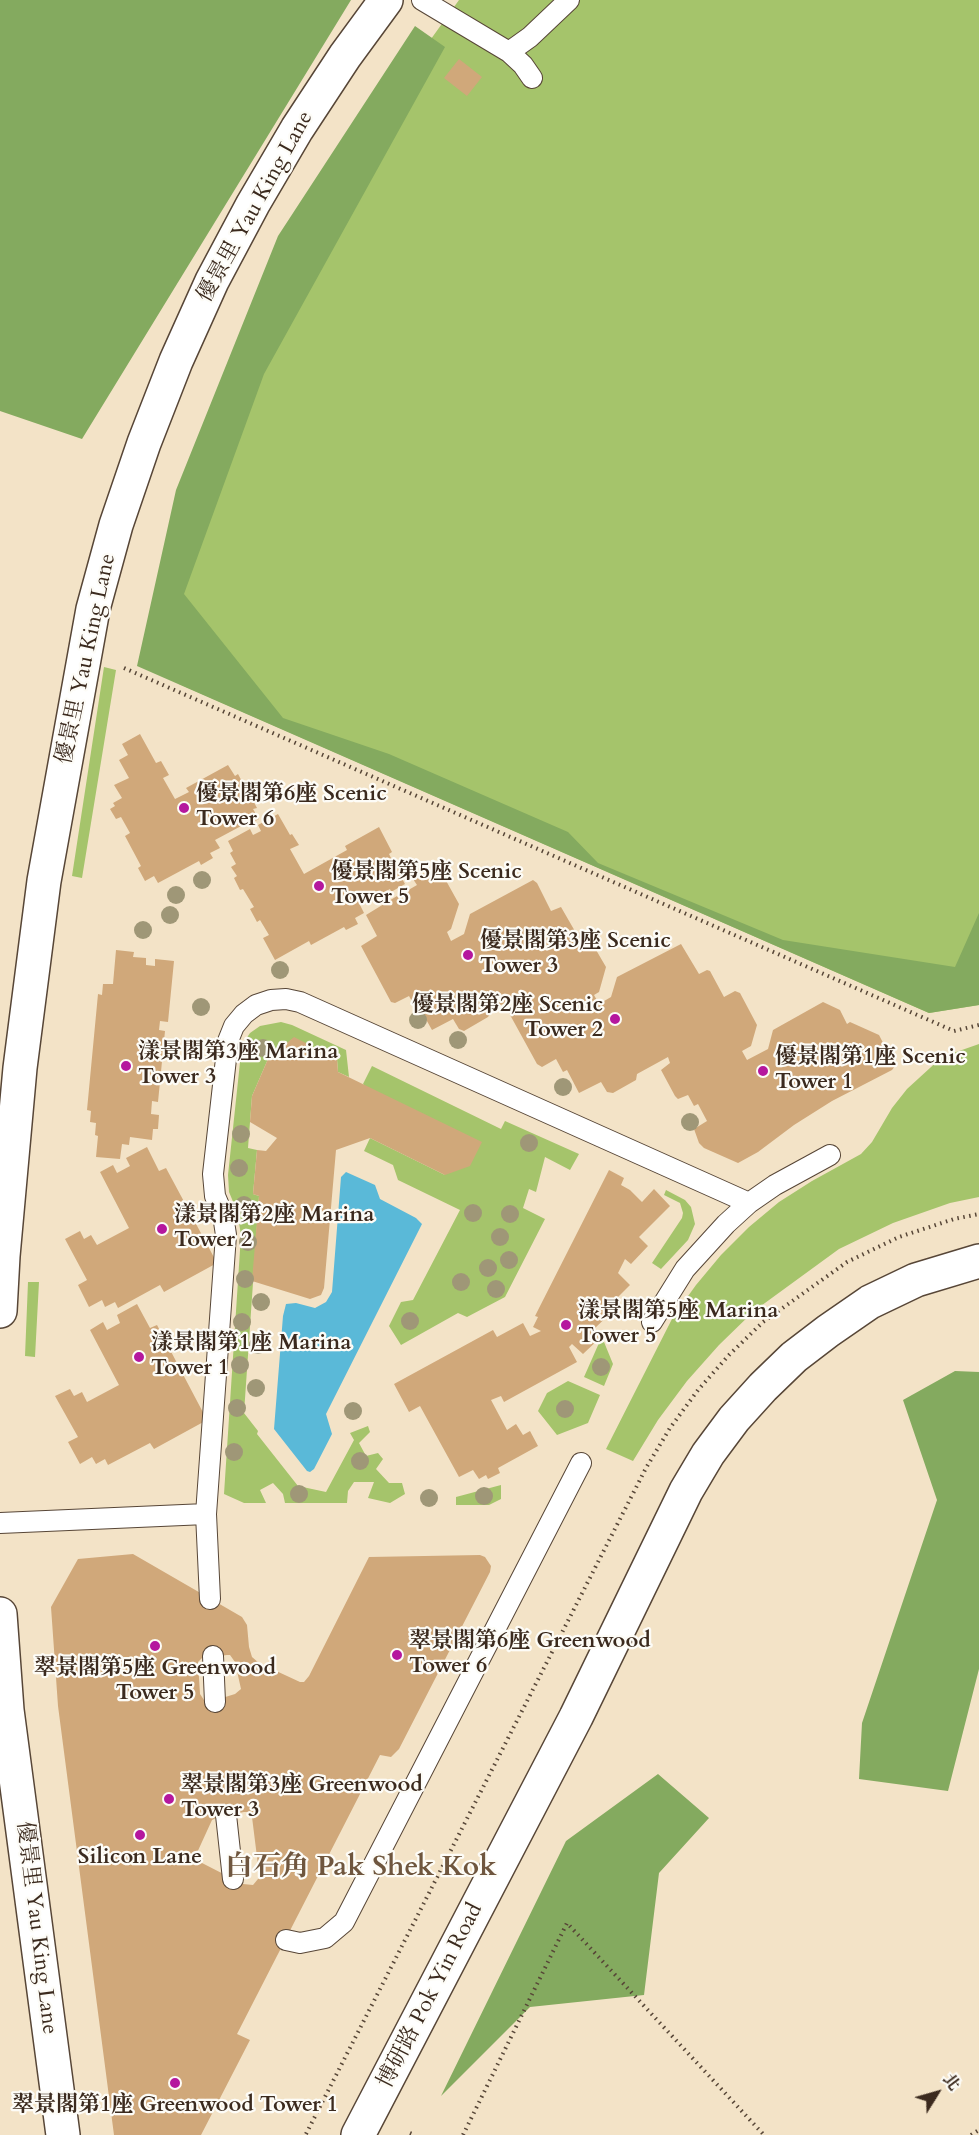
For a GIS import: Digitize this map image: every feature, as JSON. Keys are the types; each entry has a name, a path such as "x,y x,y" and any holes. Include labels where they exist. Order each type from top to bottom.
{"street":[{"name":"優景里 Yau King Lane","path":"0,1311 20,1068 44,881 93,609 116,525 144,442 176,361 217,272 252,204 297,129 345,56 386,0"},
{"name":"博研路 Pok Yin Road","path":"358,2135 576,1717 686,1491 708,1454 734,1419 763,1387 794,1357 828,1331 870,1302 916,1280 979,1260"},
{"name":"優景里 Yau King Lane","path":"0,1614 7,1710 63,2135"}],"lane":[{"path":"422,0 509,52 532,78"},
{"path":"509,52 530,37 569,0"},
{"path":"210,1599 206,1514 226,1235 223,1215 215,1196 213,1173 228,1041 234,1026 256,1005 278,1000 300,1002 749,1203"},
{"path":"652,1322 685,1269 749,1203 784,1179 830,1155"},
{"path":"286,1940 300,1943 325,1938 344,1922 581,1463"},
{"path":"0,1523 206,1514"},
{"path":"213,1656 215,1702"},
{"path":"226,1815 233,1879"}],"path":[{"path":"124,668 954,1030 979,1025"},
{"path":"306,2134 646,1468 670,1428 698,1390 729,1355 763,1322 802,1293 847,1262 899,1237 954,1219 979,1214"},
{"path":"463,2135 567,1923 764,2135"},
{"path":"971,2135 979,2130"}],"green space":[{"path":"0,0 351,0 82,439 0,411"},
{"path":"459,0 979,0 979,1005 929,1013 179,684 163,627 239,380 431,39"},
{"path":"415,26 445,47 264,374 184,594 283,718 389,754 568,832 598,863 783,940 955,967 979,913 979,1005 929,1013 137,666 176,490 278,236"},
{"path":"104,667 116,670 82,878 72,876"},
{"path":"281,1022 346,1050 349,1077 338,1072 337,1059 294,1038 268,1059 252,1096 248,1148 257,1150 253,1194 259,1196 244,1413 258,1431 257,1434 298,1486 326,1492 354,1440 350,1433 368,1426 370,1432 359,1443 366,1456 378,1453 383,1459 376,1469 389,1483 402,1483 405,1494 390,1503 368,1498 374,1482 354,1482 348,1491 347,1503 285,1503 283,1494 273,1483 260,1490 266,1503 244,1503 224,1494 241,1235 237,1211 229,1192 228,1175 241,1053 250,1033 260,1026"},
{"path":"979,1044 979,1197 950,1203 893,1223 839,1249 754,1311 719,1345 687,1381 658,1420 633,1461 606,1449 673,1317 721,1255 779,1202 861,1154 872,1142 892,1108 907,1089 942,1057"},
{"path":"372,1066 501,1129 505,1121 579,1154 570,1170 545,1157 536,1192 529,1189 523,1208 545,1219 505,1297 467,1317 458,1313 401,1345 389,1326 401,1302 413,1300 460,1210 398,1180 393,1165 364,1151 370,1138 445,1175 363,1084"},
{"path":"666,1190 685,1200 691,1207 695,1224 688,1240 661,1269 652,1263 683,1213 680,1203 664,1195"},
{"path":"28,1282 39,1282 35,1357 25,1356"},
{"path":"604,1342 613,1364 604,1386 584,1377 599,1343"},
{"path":"955,1371 979,1372 979,1669 948,1791 859,1779 862,1723 937,1500 903,1400"},
{"path":"568,1381 600,1395 588,1423 557,1435 538,1411 547,1393"},
{"path":"501,1485 501,1499 489,1505 456,1505 456,1497"},
{"path":"658,1774 709,1818 659,1873 644,1995 530,2007 441,2096 566,1841"}],"water":[{"path":"346,1172 375,1185 380,1199 416,1218 422,1224 326,1414 332,1434 314,1469 310,1472 274,1429 283,1316 286,1304 296,1303 315,1308 326,1302 332,1292 341,1177"}],"building":[{"path":"459,59 482,77 467,96 444,78"},
{"name":"優景閣第6座 Scenic Tower 6","path":"140,734 156,763 161,761 169,775 163,778 175,799 189,792 186,788 228,765 235,776 238,774 245,787 242,789 246,797 250,795 257,808 253,809 259,819 215,840 220,848 210,853 213,858 201,865 199,861 158,883 154,876 145,881 138,868 141,866 125,836 130,833 121,817 116,819 110,809 115,806 113,803 122,798 114,785 129,778 119,760 128,755 122,744"},
{"name":"優景閣第5座 Scenic Tower 5","path":"278,814 290,835 292,834 299,845 290,849 304,874 347,850 345,846 379,827 392,852 389,854 393,862 396,860 404,872 400,875 405,884 391,892 390,889 360,905 364,913 355,918 358,924 346,930 344,927 311,945 309,941 275,960 263,938 269,935 260,920 257,922 250,909 254,907 243,889 240,890 234,878 237,876 231,867 236,864 230,853 233,851 228,841 250,829 253,835 261,831 258,825"},
{"path":"436,867 439,868 459,904 451,929 447,932 451,941 464,934 470,914 533,880 537,883 551,911 561,907 576,933 585,931 606,967 599,992 594,995 599,1004 611,997 617,977 681,944 699,974 710,971 724,997 735,991 740,993 757,1025 751,1046 742,1051 747,1060 768,1049 773,1030 823,1002 840,1010 847,1024 850,1022 879,1035 895,1066 892,1070 832,1101 794,1125 758,1152 738,1163 704,1148 699,1143 694,1129 707,1121 698,1104 694,1106 688,1095 678,1099 675,1096 661,1070 670,1063 668,1057 637,1074 636,1080 613,1093 607,1092 601,1082 579,1093 567,1070 563,1072 556,1059 542,1067 537,1064 509,1013 510,1007 517,1003 514,998 490,1011 488,1017 464,1031 459,1029 453,1019 432,1030 419,1007 416,1009 409,996 395,1003 391,1002 361,946 377,936 366,915 397,896 400,901 408,897 405,892 417,885 413,879"},
{"name":"漾景閣第3座 Marina Tower 3","path":"116,950 134,952 133,957 146,958 146,965 155,966 155,959 174,961 168,1022 160,1021 159,1030 165,1031 158,1102 152,1101 151,1114 159,1115 158,1129 153,1129 152,1140 130,1137 129,1145 122,1144 120,1159 96,1157 98,1136 95,1135 96,1123 90,1122 91,1111 87,1110 98,994 102,995 103,984 113,984"},
{"path":"294,1037 337,1059 338,1072 482,1142 470,1166 445,1175 370,1138 336,1150 324,1288 321,1295 310,1299 252,1281 259,1196 253,1194 257,1150 266,1151 277,1138 250,1122 252,1096 268,1059"},
{"name":"漾景閣第2座 Marina Tower 2","path":"147,1147 159,1171 166,1168 217,1263 164,1292 160,1285 118,1308 115,1302 105,1307 102,1300 89,1307 78,1285 87,1280 65,1239 80,1231 84,1239 91,1235 97,1245 129,1228 100,1172 113,1165 117,1173 130,1166 126,1158"},
{"name":"漾景閣第5座 Marina Tower 5","path":"609,1170 624,1178 621,1185 642,1202 654,1189 670,1206 639,1237 648,1246 631,1264 625,1259 618,1273 630,1285 613,1302 617,1307 594,1329 601,1337 583,1354 572,1344 569,1347 577,1362 504,1402 501,1396 491,1400 507,1430 516,1424 523,1435 530,1431 538,1446 498,1468 500,1473 488,1479 486,1475 479,1479 473,1470 459,1477 420,1406 409,1412 394,1384 493,1330 497,1337 523,1323 530,1336 541,1331 533,1327 538,1317 535,1316"},
{"name":"漾景閣第1座 Marina Tower 1","path":"137,1304 150,1328 157,1325 207,1420 154,1449 150,1443 108,1465 105,1459 96,1464 92,1457 80,1464 68,1442 78,1437 55,1396 70,1389 74,1396 82,1392 87,1402 119,1385 90,1330 103,1322 107,1330 120,1323 117,1315"},
{"name":"Silicon Lane","path":"133,1554 242,1617 247,1625 252,1657 259,1663 300,1682 304,1682 309,1676 369,1557 480,1555 485,1557 491,1566 490,1572 399,1749 391,1757 380,1755 237,2034 250,2040 201,2135 114,2135 58,1706 51,1607 78,1559","holes":["230,1655 235,1662 241,1689 235,1694 206,1703 200,1694 198,1662 202,1658","244,1812 252,1817 259,1873 253,1885 243,1884 202,1863 196,1855 212,1820"]}],"place":[{"name":"優景閣第6座 Scenic Tower 6","path":"184,808"},
{"name":"優景閣第5座 Scenic Tower 5","path":"319,886"},
{"name":"優景閣第3座 Scenic Tower 3","path":"468,955"},
{"name":"優景閣第2座 Scenic Tower 2","path":"615,1019"},
{"name":"漾景閣第3座 Marina Tower 3","path":"126,1066"},
{"name":"優景閣第1座 Scenic Tower 1","path":"763,1071"},
{"name":"漾景閣第2座 Marina Tower 2","path":"162,1229"},
{"name":"漾景閣第5座 Marina Tower 5","path":"566,1325"},
{"name":"漾景閣第1座 Marina Tower 1","path":"139,1357"},
{"name":"翠景閣第5座 Greenwood Tower 5","path":"155,1646"},
{"name":"翠景閣第6座 Greenwood Tower 6","path":"397,1655"},
{"name":"翠景閣第3座 Greenwood Tower 3","path":"169,1799"},
{"name":"Silicon Lane","path":"140,1835"},
{"name":"翠景閣第1座 Greenwood Tower 1","path":"175,2083"}],"district":[{"name":"白石角 Pak Shek Kok","path":"361,1869"}]}
